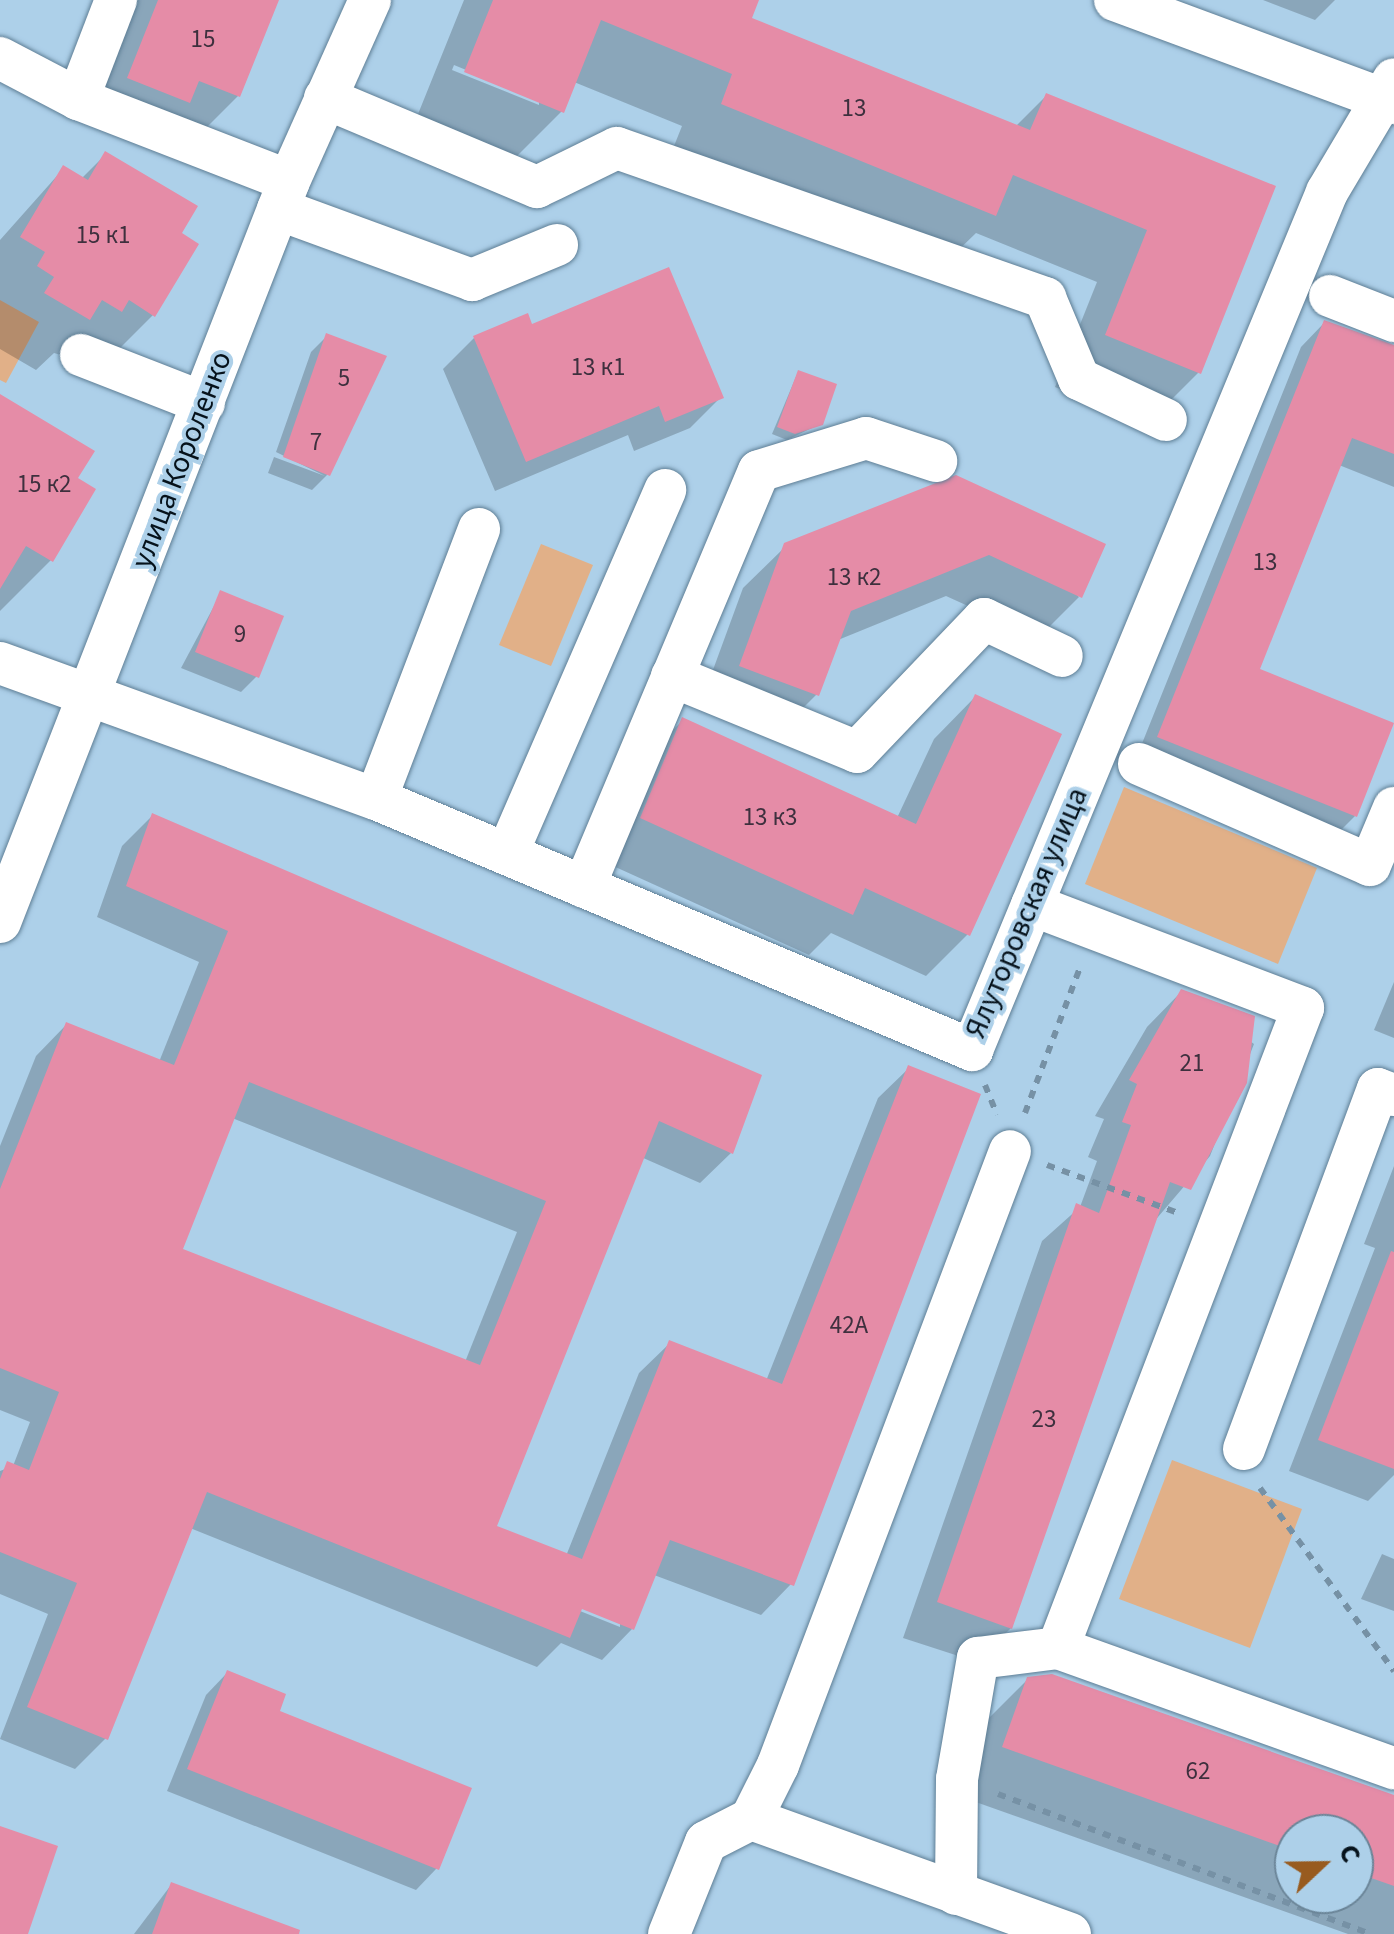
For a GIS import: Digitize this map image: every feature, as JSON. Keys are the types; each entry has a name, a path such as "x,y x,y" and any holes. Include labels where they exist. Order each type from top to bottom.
{"street":[{"path":"78,99 116,0"},
{"name":"улица Короленко","path":"4,902 91,700 283,195 370,0"},
{"path":"1114,0 1166,9 1390,94"},
{"path":"0,58 78,99 472,280 557,245"},
{"name":"Ялуторовская улица","path":"0,663 91,700 376,799 972,1050 1327,192 1390,94"},
{"path":"325,98 537,187 617,148 1045,298 1079,379 1166,420"},
{"path":"1330,296 1394,321"},
{"path":"82,355 204,403"},
{"path":"584,886 759,471 866,438 936,461"},
{"path":"507,854 664,490"},
{"path":"376,799 479,530"},
{"path":"672,676 857,752 984,619 1062,656"},
{"path":"1139,764 1370,864 1394,808"},
{"path":"1032,905 1303,1008 1058,1648"},
{"path":"1247,1462 1378,1089 1394,1095"},
{"path":"669,1934 706,1842 752,1819 1010,1151"},
{"path":"956,1894 957,1779 978,1658 1058,1648 1394,1768"},
{"path":"752,1819 1070,1934"}],"path":[{"path":"1010,1151 1095,929"},
{"path":"972,1050 1010,1151 1219,1228"},
{"path":"1247,1462 1394,1670"},
{"path":"957,1779 1371,1934"}],"shaded area":[{"path":"0,300 39,322 6,383 0,380"},
{"path":"541,544 593,565 551,666 499,645"},
{"path":"1124,787 1317,868 1278,964 1085,884"},
{"path":"1172,1460 1302,1509 1250,1648 1119,1599"}],"building":[{"path":"158,0 279,0 240,97 199,81 190,103 127,78"},
{"path":"493,0 759,0 752,18 1030,130 1046,93 1276,186 1201,374 1105,335 1147,230 1013,175 996,216 721,104 732,74 601,20 564,113 464,72"},
{"path":"105,151 198,206 182,233 199,244 155,317 129,300 122,312 102,300 90,320 44,293 54,277 37,266 45,252 20,237 63,165 88,180"},
{"path":"669,267 724,398 665,422 659,406 526,462 473,336 528,313 532,324"},
{"path":"1324,320 1394,345 1394,454 1352,438 1260,669 1394,723 1357,817 1157,737"},
{"path":"326,333 387,356 330,476 283,457"},
{"path":"798,370 837,384 823,425 795,434 777,427"},
{"path":"0,394 95,451 78,478 96,489 53,562 26,546 0,589"},
{"path":"956,475 1106,544 1082,598 989,555 851,611 819,696 739,666 784,543"},
{"path":"220,590 284,616 259,678 195,652"},
{"path":"975,694 1062,734 970,936 865,888 853,915 640,818 682,717 916,824"},
{"path":"152,813 762,1075 733,1154 659,1121 497,1526 582,1559 669,1340 782,1384 908,1065 981,1094 794,1586 670,1540 634,1630 582,1609 570,1638 207,1492 108,1740 27,1707 77,1583 0,1552 0,1479 7,1461 29,1470 59,1392 0,1368 0,1189 66,1022 174,1065 228,931 126,886","holes":["249,1082 546,1201 480,1365 183,1249"]},
{"path":"1181,989 1255,1016 1247,1083 1191,1190 1170,1182 1012,1629 937,1602 1076,1203 1099,1213 1131,1125 1122,1122 1137,1084 1129,1080"},
{"path":"1391,1251 1394,1252 1394,1469 1318,1440"},
{"path":"227,1670 286,1694 280,1711 472,1788 439,1870 187,1769"},
{"path":"1052,1674 1394,1795 1394,1886 1374,1879 1374,1814 1274,1814 1274,1844 1002,1747 1027,1677"},
{"path":"0,1826 58,1846 28,1934 0,1934"},
{"path":"171,1882 300,1930 299,1934 152,1934"}]}
